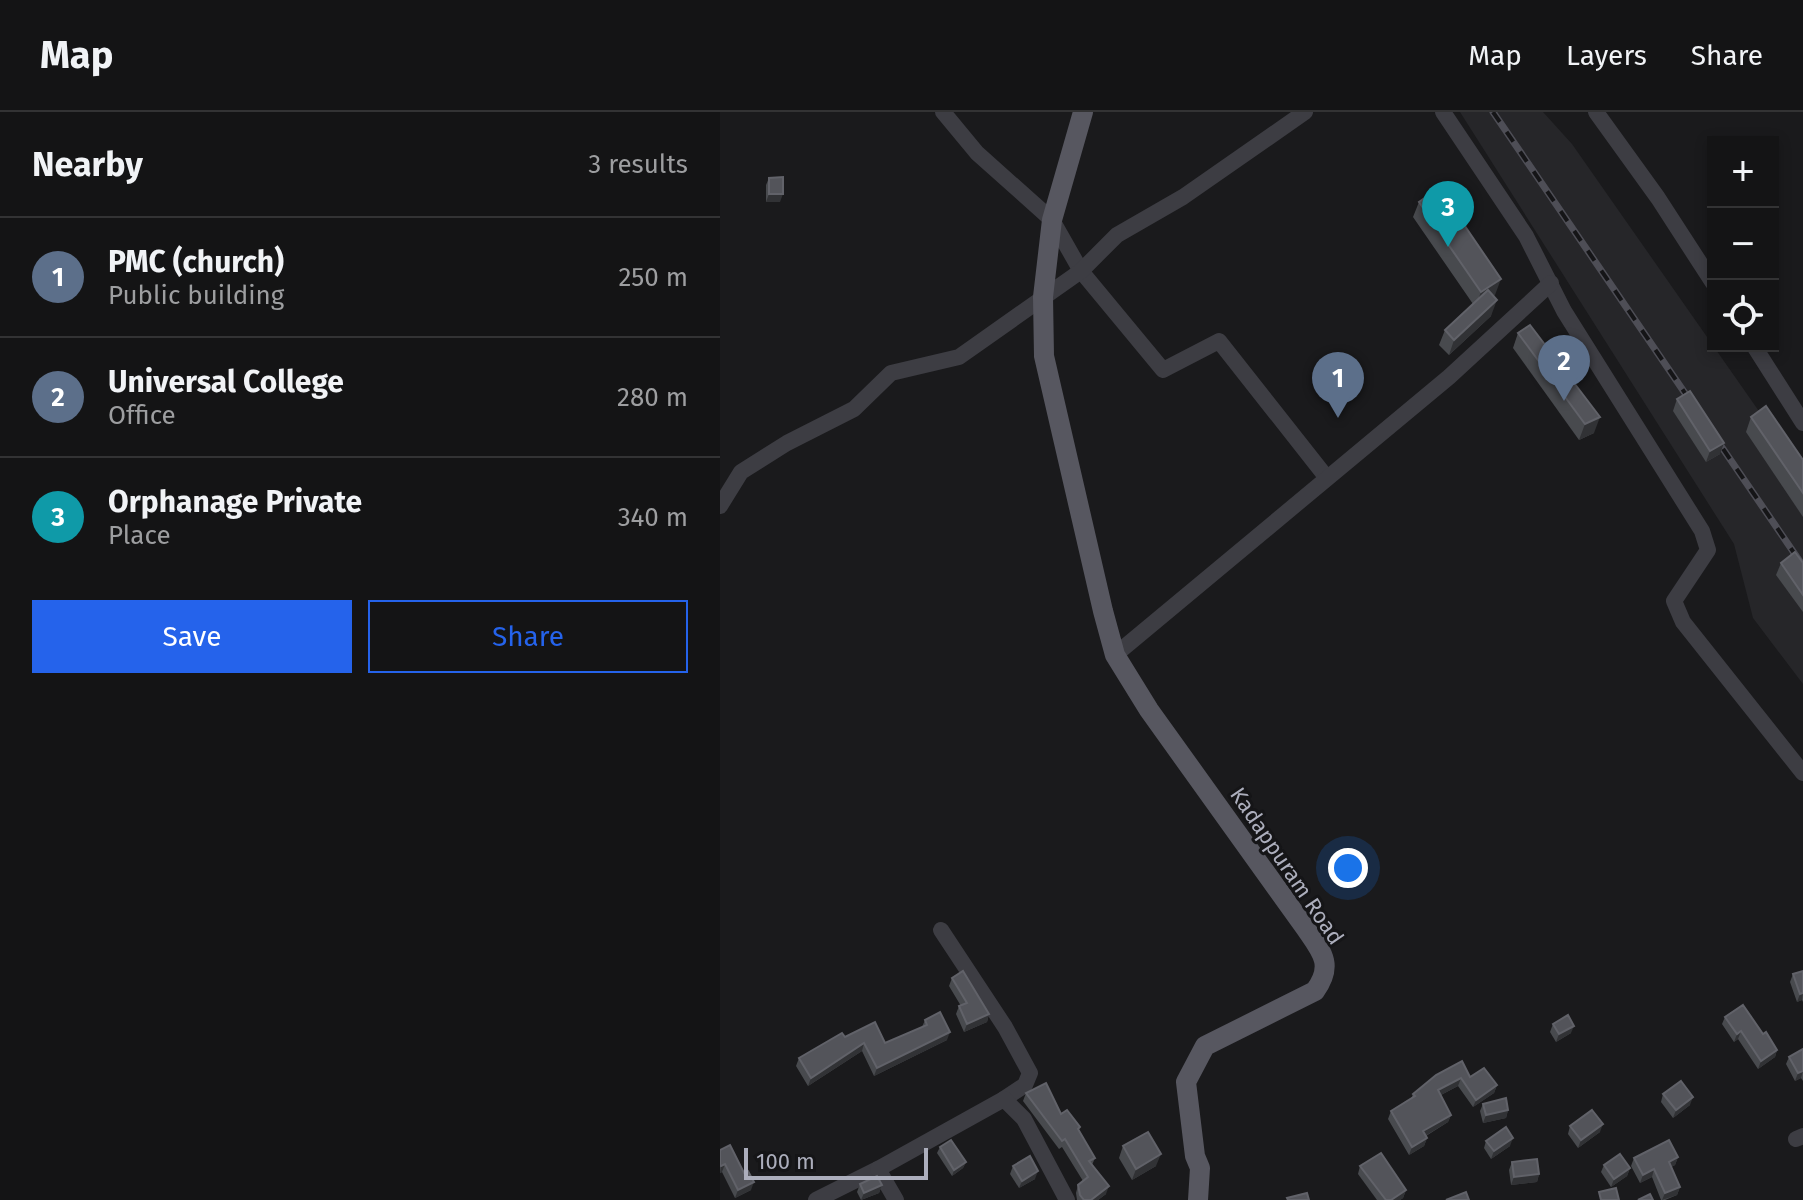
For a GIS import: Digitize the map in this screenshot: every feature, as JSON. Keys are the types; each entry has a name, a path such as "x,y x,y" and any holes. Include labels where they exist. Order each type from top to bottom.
{"main road":[{"path":"1083,112 1052,220 1043,297 1044,356 1115,655"},
{"name":"Kadappuram Road","path":"1115,655 1149,710 1306,929 1326,962 1323,980 1315,991 1205,1046 1192,1070 1186,1082 1195,1156 1200,1168 1198,1200"}],"street":[{"path":"943,112 977,153 1052,220 1081,271 1163,370 1219,341 1327,478"},
{"path":"720,506 741,472 787,443 854,409 891,373 959,357 1081,271 1117,235 1183,197 1305,112"},
{"path":"1443,112 1526,236 1564,311 1702,531 1708,550 1674,601 1683,622 1803,773"},
{"path":"1596,112 1658,198 1711,280"},
{"path":"1115,655 1449,377 1551,283"},
{"path":"1758,352 1803,423"},
{"path":"816,1200 878,1169 1025,1085 1030,1073 1005,1027 941,930"},
{"path":"1004,1099 1024,1119 1067,1200"},
{"path":"878,1169 896,1200"}],"shaded area":[{"path":"1460,112 1543,112 1572,144 1707,337 1707,352 1718,352 1803,474 1803,684 1753,618 1734,544"}],"building":[{"path":"783,177 783,194 769,194 769,178"},
{"path":"1439,188 1501,279 1481,292 1419,202"},
{"path":"1488,290 1497,300 1454,340 1445,330"},
{"path":"1530,325 1600,417 1585,424 1518,333"},
{"path":"1690,391 1724,443 1710,451 1677,399"},
{"path":"1766,406 1803,460 1803,493 1751,417"},
{"path":"1795,552 1803,563 1803,595 1781,563"},
{"path":"963,971 989,1014 967,1024 959,1006 967,1003 952,978"},
{"path":"1803,971 1803,993 1800,994 1793,974"},
{"path":"1743,1005 1777,1050 1761,1061 1741,1031 1737,1034 1725,1017"},
{"path":"940,1012 950,1032 877,1068 864,1043 811,1078 799,1058 842,1033 845,1037 875,1022 885,1043 927,1025 925,1020"},
{"path":"1568,1015 1574,1026 1559,1034 1553,1024"},
{"path":"1803,1049 1803,1071 1798,1073 1789,1057"},
{"path":"1462,1061 1470,1077 1484,1068 1497,1085 1476,1100 1461,1078 1438,1090 1451,1115 1423,1131 1427,1138 1412,1147 1391,1111 1415,1096 1413,1094 1436,1075"},
{"path":"1681,1081 1693,1097 1676,1110 1663,1094"},
{"path":"1046,1083 1061,1114 1067,1110 1080,1127 1078,1129 1095,1158 1089,1161 1109,1186 1091,1200 1084,1200 1080,1195 1078,1185 1088,1177 1065,1139 1062,1141 1026,1093"},
{"path":"1506,1098 1508,1110 1486,1115 1483,1104"},
{"path":"1592,1110 1603,1124 1581,1140 1570,1126"},
{"path":"1506,1127 1513,1138 1494,1151 1486,1141"},
{"path":"1148,1132 1161,1154 1136,1169 1123,1146"},
{"path":"951,1140 966,1162 954,1170 940,1147"},
{"path":"1669,1140 1678,1157 1669,1162 1680,1187 1665,1193 1654,1169 1643,1175 1634,1158"},
{"path":"730,1145 744,1173 748,1171 754,1182 738,1190 725,1164 720,1165 720,1150"},
{"path":"1381,1153 1406,1190 1391,1200 1386,1200 1360,1166"},
{"path":"1620,1154 1630,1168 1614,1179 1604,1165"},
{"path":"1030,1156 1038,1171 1022,1181 1013,1166"},
{"path":"1537,1159 1539,1174 1514,1177 1512,1162"},
{"path":"877,1176 882,1185 864,1193 860,1184"},
{"path":"1616,1188 1619,1200 1601,1200 1599,1192"},
{"path":"1466,1192 1469,1200 1446,1200"},
{"path":"1307,1193 1309,1200 1287,1198"},
{"path":"1650,1194 1653,1200 1638,1200"}],"railway":[{"path":"1493,112 1803,566"}],"place":[{"name":"Orphanage Private","path":"1448,247"},
{"name":"Universal College","path":"1564,401"},
{"name":"PMC (church)","path":"1338,418"}]}
